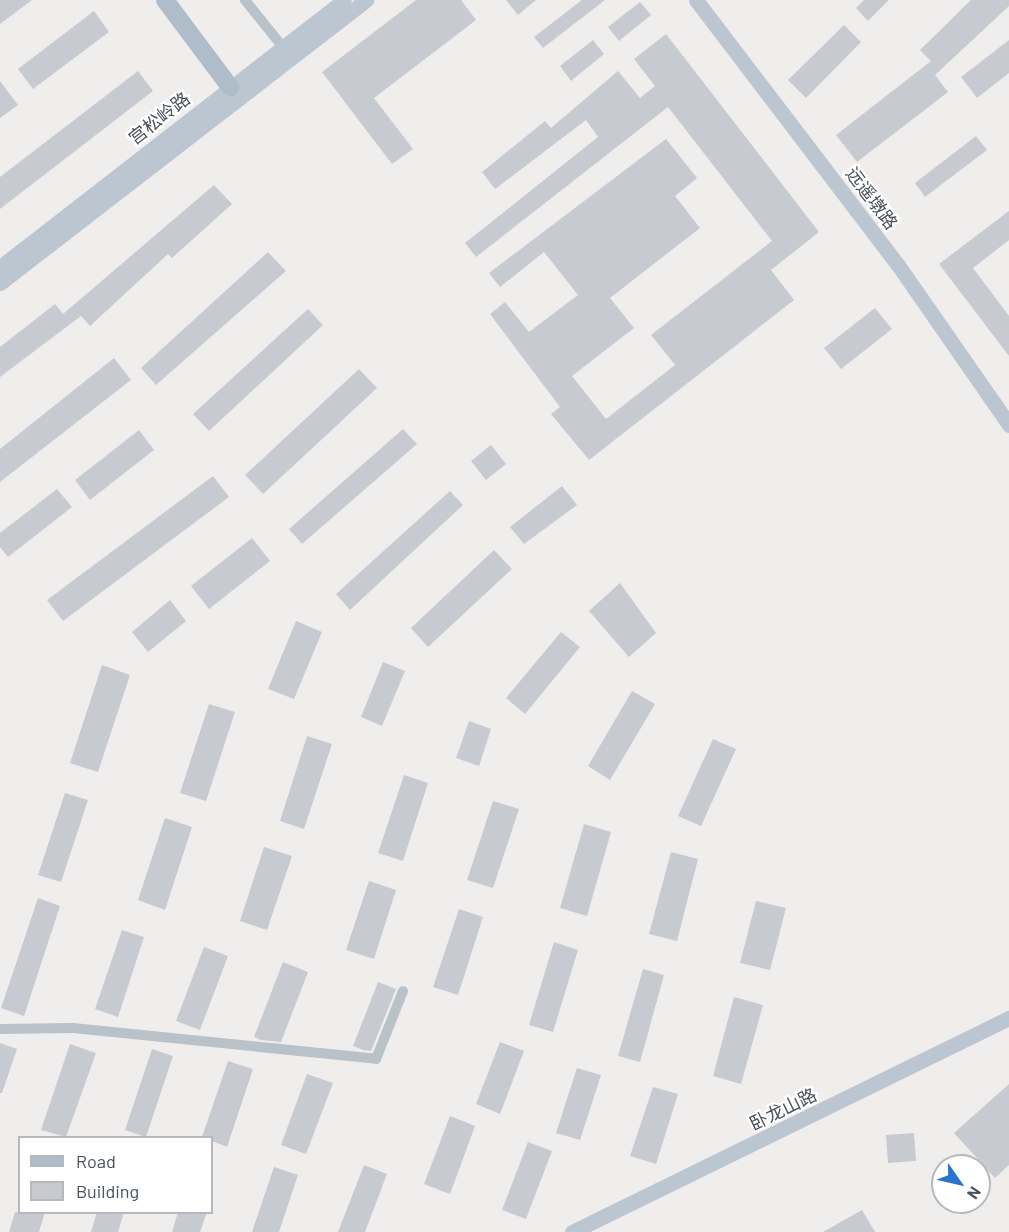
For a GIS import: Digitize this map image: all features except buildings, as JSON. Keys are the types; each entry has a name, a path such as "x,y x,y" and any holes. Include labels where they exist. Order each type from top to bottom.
{"main road":[{"path":"165,0 230,87"}],"street":[{"path":"245,0 282,46"},
{"name":"宫松岭路","path":"0,267 344,0"},
{"path":"0,283 366,0"},
{"name":"远遥墩路","path":"696,0 898,264 1009,425"},
{"path":"0,1029 73,1028 376,1059 403,992"},
{"name":"卧龙山路","path":"572,1232 1009,1018"}]}
